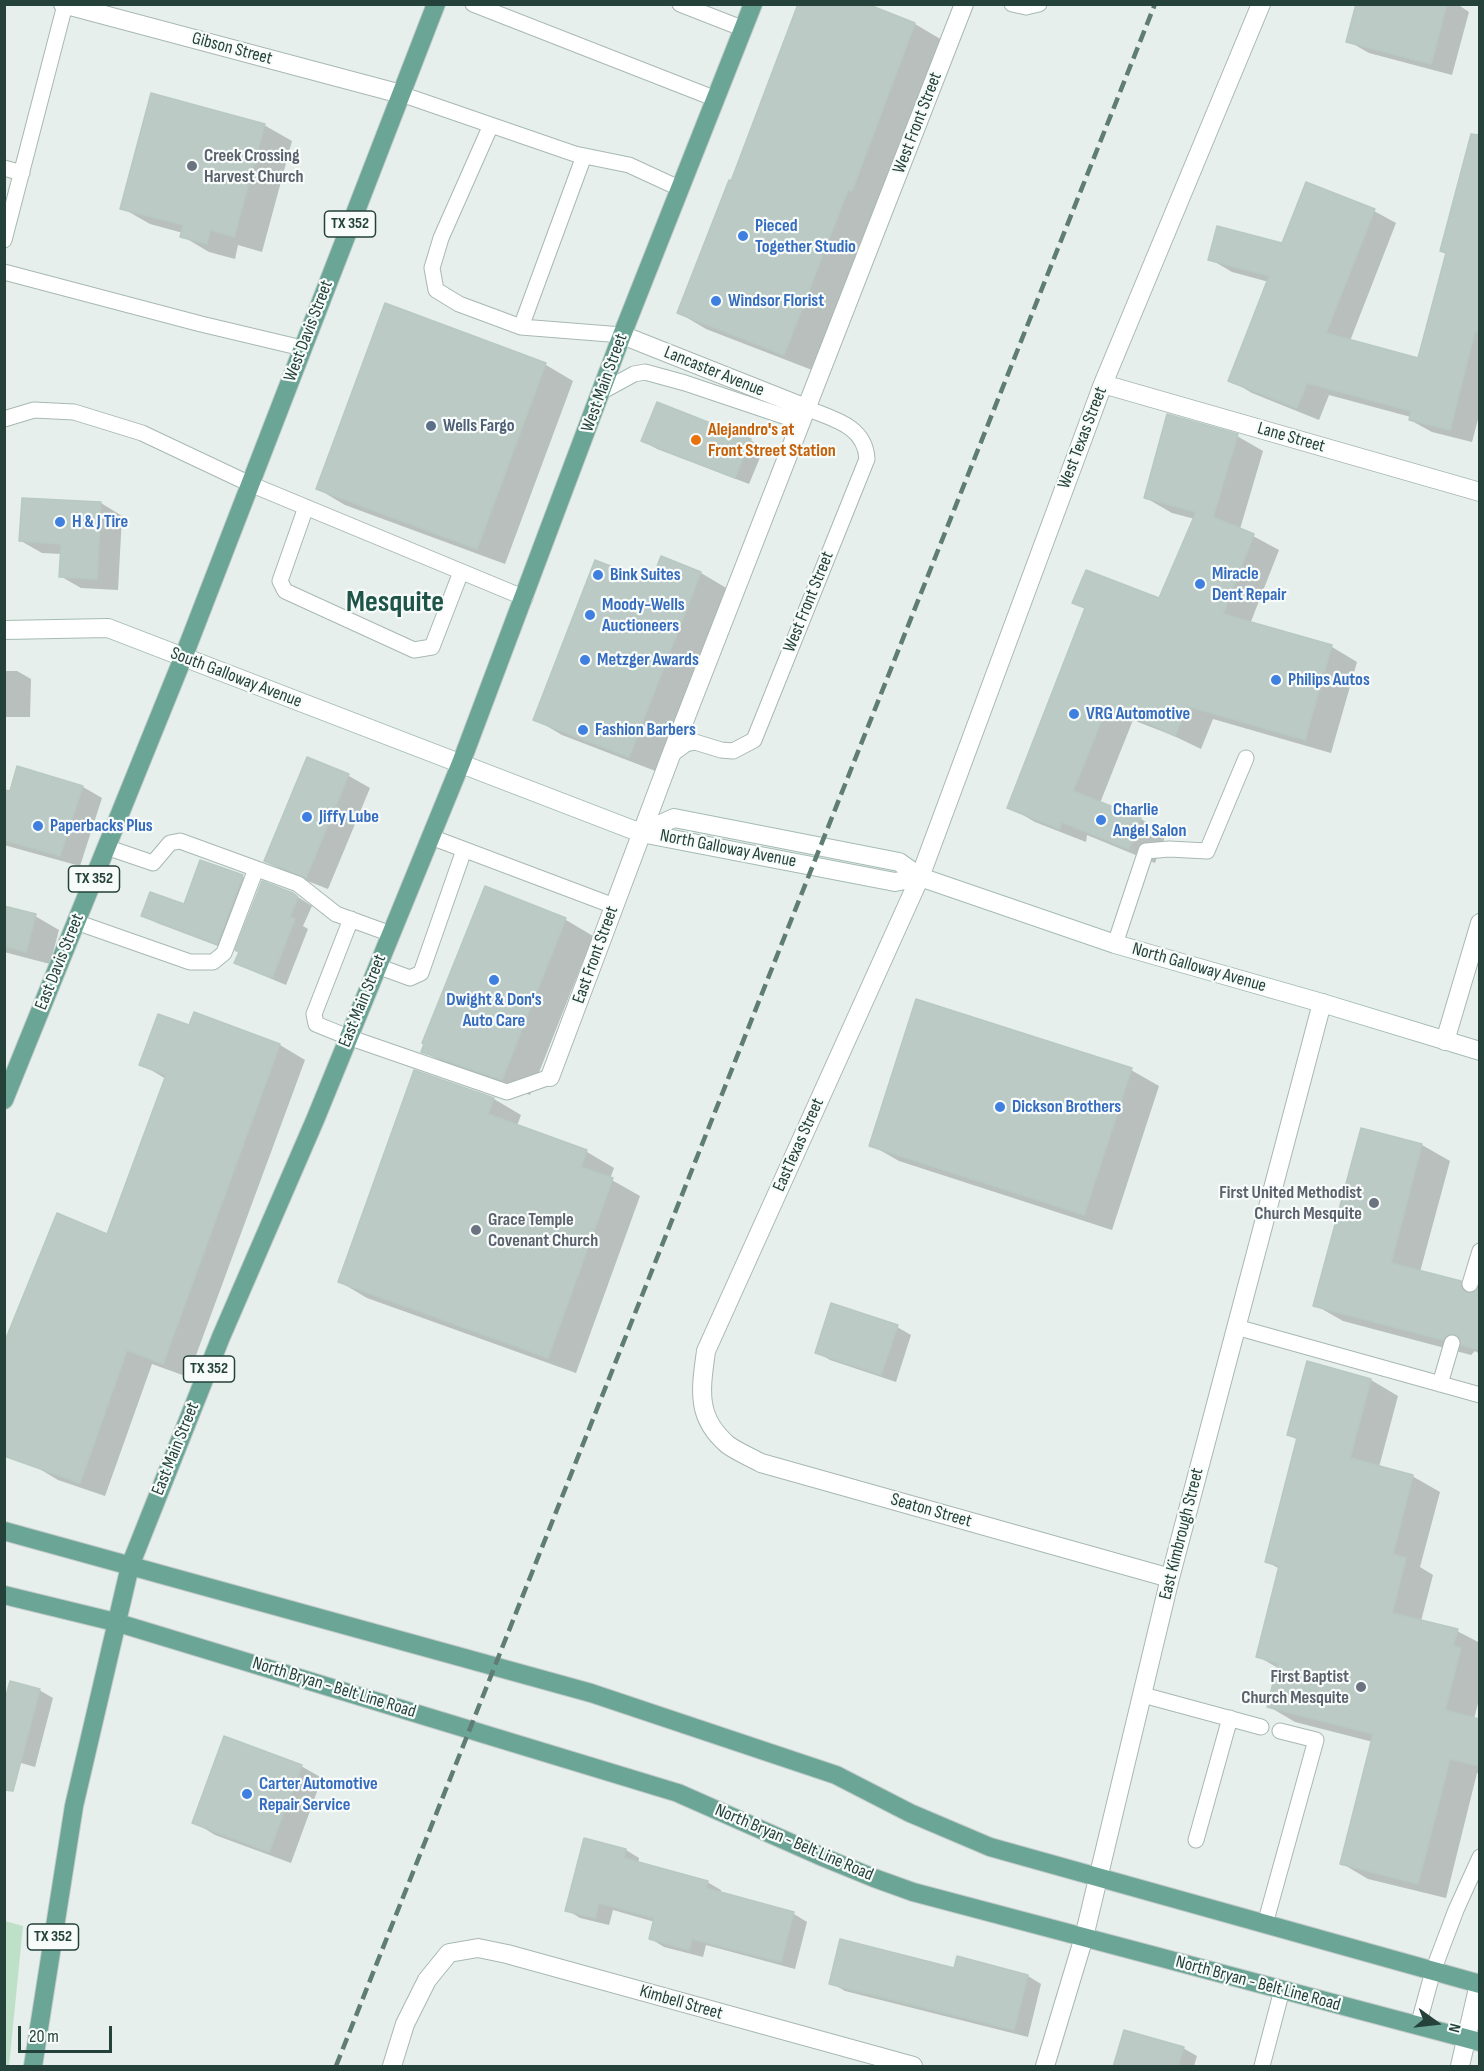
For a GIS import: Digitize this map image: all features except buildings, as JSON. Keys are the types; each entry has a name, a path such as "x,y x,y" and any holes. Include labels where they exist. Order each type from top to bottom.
{"main road":[{"name":"West Davis Street","path":"183,658 436,4"},
{"name":"West Main Street","path":"461,763 525,598 622,335 753,4"},
{"name":"East Davis Street","path":"4,1100 183,658"},
{"name":"East Main Street","path":"33,2067 74,1806 115,1622 130,1566 221,1337 461,763"},
{"path":"4,1532 591,1693 836,1775 910,1813 990,1847 1479,1984"},
{"name":"North Bryan - Belt Line Road","path":"4,1595 115,1622 678,1793 874,1878 914,1892 1473,2041"}],"street":[{"name":"West Front Street","path":"641,833 964,4"},
{"name":"West Texas Street","path":"920,877 1103,384 1260,4"},
{"name":"Gibson Street","path":"64,5 401,94"},
{"name":"Lancaster Avenue","path":"622,335 803,415"},
{"name":"Lane Street","path":"1103,384 1479,492"},
{"name":"South Galloway Avenue","path":"4,630 108,628 461,763"},
{"name":"North Galloway Avenue","path":"461,763 641,833 895,882 920,877 1114,944 1322,1003 1479,1051"},
{"name":"East Front Street","path":"550,1077 641,833"},
{"name":"EastTexas Street","path":"705,1418 702,1385 706,1351 920,877"},
{"path":"1445,1041 1479,923"},
{"name":"East Kimbrough Street","path":"1045,2067 1084,1937 1170,1578 1322,1003"},
{"name":"Seaton Street","path":"705,1418 729,1445 761,1463 1170,1578"},
{"name":"Kimbell Street","path":"392,2067 405,2024 427,1980 449,1953 478,1948 507,1954 913,2067"},
{"path":"1460,2067 1473,2041 1479,1984"}],"lane":[{"path":"473,4 716,99"},
{"path":"680,4 744,29"},
{"path":"1012,4 1026,6 1039,4"},
{"path":"4,240 64,5"},
{"path":"401,94 575,154 629,165 681,189"},
{"path":"491,125 441,238 432,268 436,290 459,304 521,327 622,335"},
{"path":"521,327 584,156"},
{"path":"4,168 22,173"},
{"path":"4,272 302,348"},
{"path":"601,392 634,375 645,372 803,415"},
{"path":"4,419 34,410 74,412 142,433 250,484 525,598"},
{"name":"West Front Street","path":"671,755 686,744 695,742 733,751 754,740 867,459 866,448 860,436 850,426 803,415"},
{"path":"306,507 280,581 285,591 414,650 432,647 461,572"},
{"path":"1114,944 1146,851 1169,849 1208,851 1246,758"},
{"path":"431,837 614,906"},
{"path":"106,847 153,862 170,843 180,841 298,884 336,914 391,934"},
{"path":"377,966 410,978 421,973 465,850"},
{"path":"76,922 190,962 213,962 224,953 256,869"},
{"path":"351,919 314,1014 316,1024 507,1092 550,1077"},
{"path":"1470,1284 1479,1251"},
{"path":"1236,1327 1479,1395"},
{"path":"1440,1384 1452,1343"},
{"path":"1143,1695 1261,1727"},
{"path":"1196,1840 1230,1718"},
{"path":"1265,1924 1316,1740 1280,1731"},
{"path":"1418,2026 1433,1971 1479,1857"},
{"path":"1262,2067 1282,1990"}],"green space":[{"path":"5,1921 23,1926 9,2066 4,2066"}],"railway":[{"path":"336,2066 1155,4"}],"place":[{"name":"Creek Crossing Harvest Church","path":"192,166"},
{"name":"Pieced Together Studio","path":"743,236"},
{"name":"Windsor Florist","path":"716,301"},
{"name":"Wells Fargo","path":"431,426"},
{"name":"Alejandro's at Front Street Station","path":"696,440"},
{"name":"H & J Tire","path":"60,522"},
{"name":"Bink Suites","path":"598,575"},
{"name":"Miracle Dent Repair","path":"1200,584"},
{"name":"Moody-Wells Auctioneers","path":"590,615"},
{"name":"Metzger Awards","path":"585,660"},
{"name":"Philips Autos","path":"1276,680"},
{"name":"VRG Automotive","path":"1074,714"},
{"name":"Fashion Barbers","path":"583,730"},
{"name":"Jiffy Lube","path":"307,817"},
{"name":"Charlie Angel Salon","path":"1101,820"},
{"name":"Paperbacks Plus","path":"38,826"},
{"name":"Dwight & Don's Auto Care","path":"494,980"},
{"name":"Dickson Brothers","path":"1000,1107"},
{"name":"First United Methodist Church Mesquite","path":"1374,1203"},
{"name":"Grace Temple Covenant Church","path":"476,1230"},
{"name":"First Baptist Church Mesquite","path":"1361,1687"},
{"name":"Carter Automotive Repair Service","path":"247,1794"}],"district":[{"name":"Mesquite","path":"395,603"}]}
